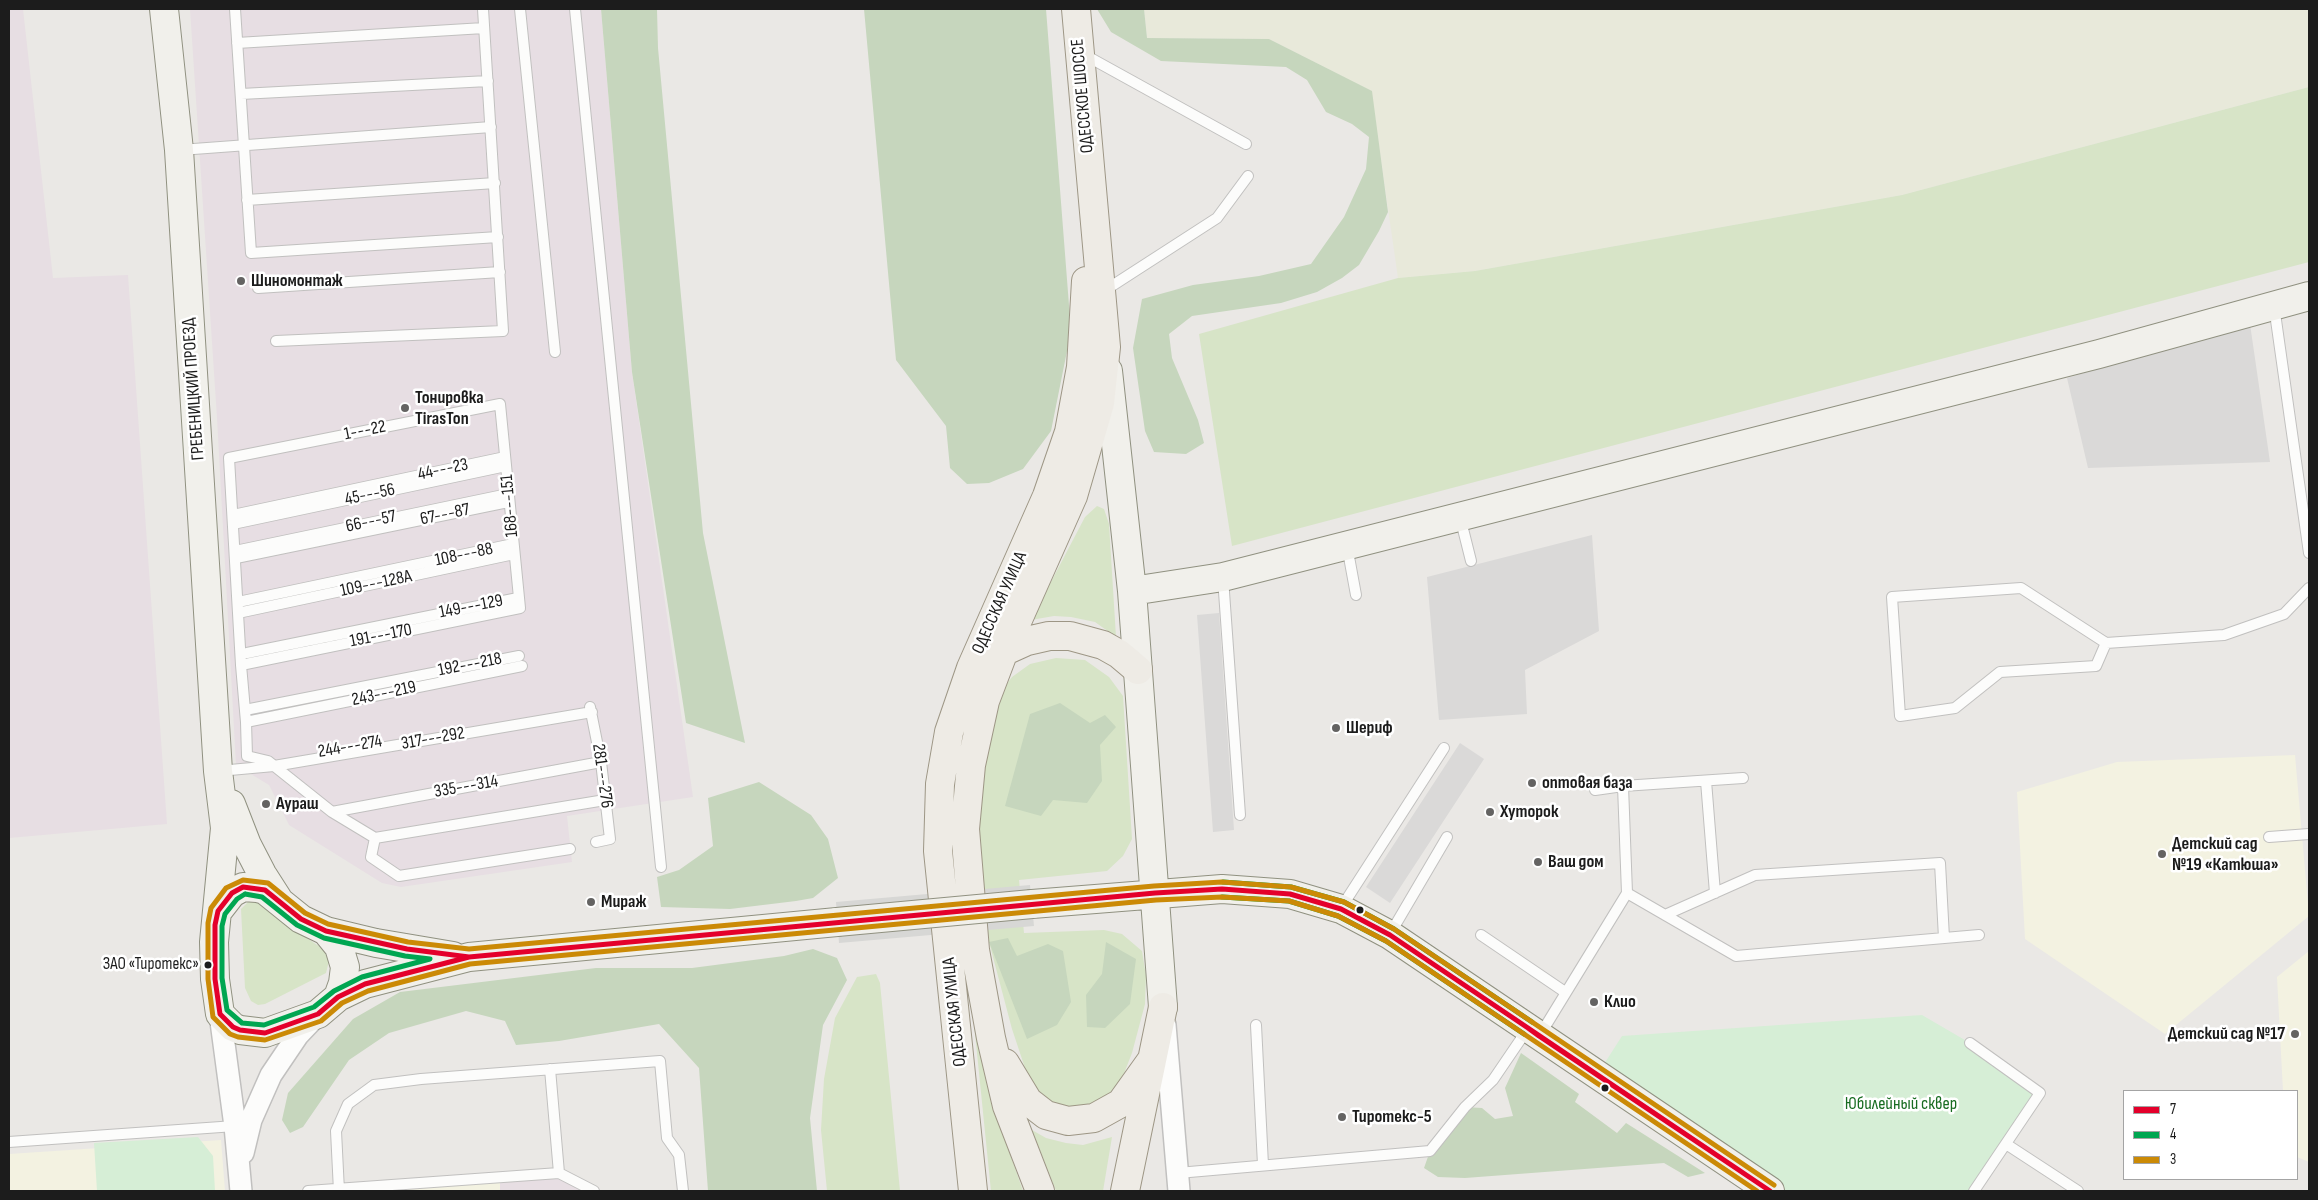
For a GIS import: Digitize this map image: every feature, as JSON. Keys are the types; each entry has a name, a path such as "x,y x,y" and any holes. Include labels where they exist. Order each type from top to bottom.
{"main road":[{"name":"ОДЕССКОЕ ШОССЕ","path":"1076,9 1090,182"},
{"name":"ОДЕССКАЯ УЛИЦА","path":"1040,1191 1007,1106 990,1038 975,950 965,829 971,765 985,701 1004,651 1072,496 1100,403 1106,347 1090,182"},
{"name":"ОДЕССКАЯ УЛИЦА","path":"973,1191 938,851 940,784 949,732 971,668 1047,496 1069,432 1082,367 1090,182"},
{"path":"971,668 1027,640 1049,636 1070,636 1103,645 1119,654 1138,670"},
{"path":"1126,1191 1163,1007"},
{"path":"990,1038 1028,1101 1046,1115 1068,1121 1094,1118 1121,1103 1151,1061"}],"street":[{"name":"ГРЕБЕНИЦКИЙ ПРОЕЗД","path":"164,9 179,150 218,771 225,828 218,912"},
{"path":"1132,591 1222,576 1347,545 2090,356 2309,296"},
{"name":"ОДЕССКАЯ УЛИЦА","path":"1106,347 1132,591 1163,1007"},
{"name":"ГРЕБЕНИЦКИЙ ПРОЕЗД","path":"218,771 247,845 262,874 279,900"},
{"path":"241,1191 240,1168 214,958 218,912 232,893 243,887 265,890 301,919 326,931 407,949 469,957"},
{"path":"240,1168 251,1120 271,1075 298,1035 338,997 385,978 469,957 1032,904 1222,889 1290,894 1341,909 1390,935 1770,1191"},
{"path":"326,931 339,947 344,962 343,983 338,997"},
{"path":"1163,1007 1178,1182"},
{"path":"220,1014 233,1027 252,1033 274,1031 318,1014"}],"lane":[{"path":"235,9 251,253 498,237"},
{"path":"276,341 503,331 483,9"},
{"path":"520,9 555,352"},
{"path":"575,9 661,867"},
{"path":"237,43 484,28"},
{"path":"1080,53 1246,144"},
{"path":"240,94 488,81"},
{"path":"179,150 244,147 491,127"},
{"path":"1101,292 1218,218 1248,176"},
{"path":"247,200 494,183"},
{"path":"258,288 500,272"},
{"path":"2274,306 2309,552"},
{"name":"1---22","path":"233,519 229,458 500,404"},
{"name":"168---151","path":"500,404 519,603"},
{"name":"45---56","path":"233,519 506,461"},
{"name":"67---87","path":"235,554 508,498"},
{"path":"1460,516 1471,561"},
{"path":"233,519 247,756 271,763 332,812 375,838 605,800"},
{"path":"1347,545 1356,595"},
{"name":"109---128А","path":"238,608 514,549"},
{"path":"1222,576 1240,815"},
{"path":"2106,643 2096,666 2000,672 1955,708 1900,716 1892,597 2021,588 2106,643 2224,635 2284,614 2309,588"},
{"name":"149---129","path":"247,653 519,603"},
{"name":"191---170","path":"242,664 519,603"},
{"name":"192---218","path":"245,710 520,661"},
{"name":"243---219","path":"246,722 520,661"},
{"name":"244---274","path":"218,771 587,708"},
{"name":"281---276","path":"587,708 600,762 610,840 596,842"},
{"path":"1341,909 1444,748"},
{"name":"335---314","path":"332,812 600,762"},
{"path":"1595,790 1624,786 1743,778"},
{"path":"1706,781 1715,893"},
{"path":"1178,1182 1263,1165 1430,1151 1465,1107 1493,1080 1534,1032 1565,992 1627,893 1624,786"},
{"path":"2269,837 2309,834"},
{"path":"1390,935 1446,837"},
{"path":"375,838 371,858 399,876 570,848"},
{"path":"1665,915 1755,875 1940,864 1944,938"},
{"path":"1627,893 1736,956 1979,935"},
{"path":"1481,935 1565,992"},
{"path":"1256,1025 1263,1165"},
{"path":"1970,1043 2040,1093 1974,1191"},
{"path":"339,1190 336,1131 348,1104 374,1085 421,1079 660,1061 667,1138 679,1155 683,1191"},
{"path":"550,1069 559,1173"},
{"path":"9,1142 235,1126"},
{"path":"2006,1144 2078,1191"},
{"path":"308,1191 559,1173 594,1191"}],"shaded area":[{"path":"9,9 23,9 53,278 128,275 167,824 9,838"},
{"path":"190,9 601,9 632,372 693,797 567,816 572,862 401,887 382,883 289,825 269,785 236,765 217,418"},
{"path":"601,9 657,9 658,48 703,533 745,743 686,723 632,372"},
{"path":"864,9 1046,9 1071,331 1051,431 1023,469 989,483 967,484 950,468 946,426 896,360"},
{"path":"1097,9 1144,9 1147,38 1269,39 1372,91 1388,212 1379,231 1359,265 1342,278 1317,292 1281,303 1192,316 1169,334 1172,358 1198,420 1204,443 1186,454 1154,452 1145,431 1133,348 1142,299 1193,285 1259,276 1311,264 1344,217 1366,169 1369,137 1352,124 1326,112 1307,80 1286,67 1161,61 1111,32"},
{"path":"1144,9 2309,9 2309,87 1902,195 1475,271 1398,278 1371,91 1269,39 1147,38"},
{"path":"2250,324 2270,462 2088,468 2067,378"},
{"path":"1592,535 1599,631 1525,670 1527,714 1439,720 1427,577"},
{"path":"1219,613 1234,830 1213,832 1197,615"},
{"path":"1060,703 1090,723 1105,715 1116,727 1100,745 1102,781 1087,803 1053,800 1041,816 1005,806 1030,714"},
{"path":"1460,743 1484,759 1390,903 1366,887"},
{"name":"Детский сад №19 «Катюша»","path":"2295,755 2309,916 2165,1034 2025,939 2017,792 2117,762"},
{"path":"759,782 811,815 828,839 838,878 813,898 796,901 730,909 661,907 657,877 679,870 713,846 708,798"},
{"path":"1008,938 1017,956 1048,944 1063,951 1071,1002 1057,1025 1027,1039 989,942"},
{"path":"1106,942 1136,959 1130,1004 1105,1028 1087,1027 1086,995 1102,974"},
{"path":"813,949 837,958 847,980 823,1025 810,1118 817,1191 708,1191 699,1068 659,1024 559,1041 516,1045 505,1021 466,1011 389,1033 349,1060 303,1127 290,1133 282,1120 288,1093 353,1019 400,992 596,968 692,968 784,956"},
{"name":"Детский сад №17","path":"2309,951 2309,1162 2298,1157 2298,1090 2283,1090 2277,977"},
{"path":"1521,1053 1579,1094 1575,1102 1617,1133 1626,1123 1705,1173 1688,1177 1664,1163 1465,1178 1438,1177 1424,1168 1430,1151 1465,1107 1482,1108 1495,1119 1513,1116 1505,1088"},
{"path":"221,1140 225,1191 9,1191 9,1154"},
{"path":"559,1173 594,1191 500,1191 500,1177"},
{"path":"500,1177 500,1191 309,1191"}],"green space":[{"path":"2309,87 2309,262 1232,546 1199,334 1398,278 1475,271 1902,195"},
{"path":"1097,506 1104,509 1109,524 1116,637 1095,622 1071,617 1054,616 1031,620 1085,517"},
{"path":"1056,658 1085,660 1109,677 1123,696 1132,839 1123,856 1107,871 1019,880 1024,933 1104,930 1122,934 1142,951 1146,976 1145,1004 1132,1053 1123,1076 1110,1096 1085,1107 1062,1108 1042,1095 1027,1074 1012,1029 989,942 978,809 995,699 1012,677 1030,664"},
{"path":"249,901 258,901 323,949 329,961 326,973 265,1004 258,1005 251,1001 245,988 241,909"},
{"path":"876,974 880,983 900,1191 827,1191 821,1130 824,1079 835,1018 857,977"},
{"path":"971,994 983,1066 993,1105 1023,1191 991,1191"},
{"name":"Юбилейный сквер","path":"1922,1015 1970,1043 2040,1093 1974,1191 1770,1191 1597,1075 1622,1036"},
{"path":"1032,1130 1046,1138 1083,1145 1112,1137 1103,1191 1056,1191"},
{"path":"198,1137 213,1156 215,1191 97,1191 94,1143"}],"pier":[{"path":"1030,885 1034,926 839,943 836,902"}],"transit line":[{"name":"3","path":"1757,1191 1386,941 1338,916 1289,901 1222,897 1156,900 470,964 368,991 342,1003 321,1021 265,1040 238,1037 230,1034 213,1017 208,979 208,923 211,908 226,888 243,880 268,883 305,913 328,924 408,942 469,949 1154,886 1222,882 1291,887 1344,902 1394,929 1774,1185"},
{"name":"4","path":"1223,882 1291,887 1344,902 1394,929 1532,1022"},
{"name":"7","path":"243,887 265,890 301,919 326,931 407,949 469,957 365,984 338,997 318,1014 265,1033 240,1030 233,1027 220,1014 215,979 215,925 218,911 232,893 243,887"},
{"name":"7","path":"1155,893 1222,889"},
{"name":"7","path":"1155,893 1222,889"},
{"name":"7","path":"1222,889 1290,894 1341,909 1390,935 1528,1028"},
{"name":"7","path":"469,957 1155,893"},
{"name":"7","path":"469,957 1155,893"},
{"name":"4","path":"245,894 262,897 297,925 324,938 405,956 430,959 362,977 334,991 314,1007 264,1025 242,1023 227,1010 222,978 222,926 225,914 237,899 245,894"},
{"name":"4","path":"1222,897 1289,901 1338,916 1386,941 1524,1034"},
{"name":"7","path":"1528,1028 1770,1191 1539,1036 1528,1028"}],"place":[{"name":"Шиномонтаж","path":"241,281"},
{"name":"Тонировка TirasTon","path":"405,408"},
{"name":"Шериф","path":"1336,728"},
{"name":"оптовая база","path":"1532,783"},
{"name":"Аураш","path":"266,804"},
{"name":"Хуторок","path":"1490,812"},
{"name":"Детский сад №19 «Катюша»","path":"2162,854"},
{"name":"Ваш дом","path":"1538,862"},
{"name":"Мираж","path":"591,902"},
{"name":"ЗАО «Тиротекс»","path":"208,965"},
{"name":"Клио","path":"1594,1002"},
{"name":"Детский сад №17","path":"2295,1034"},
{"name":"Тиротекс-5","path":"1342,1117"}]}
